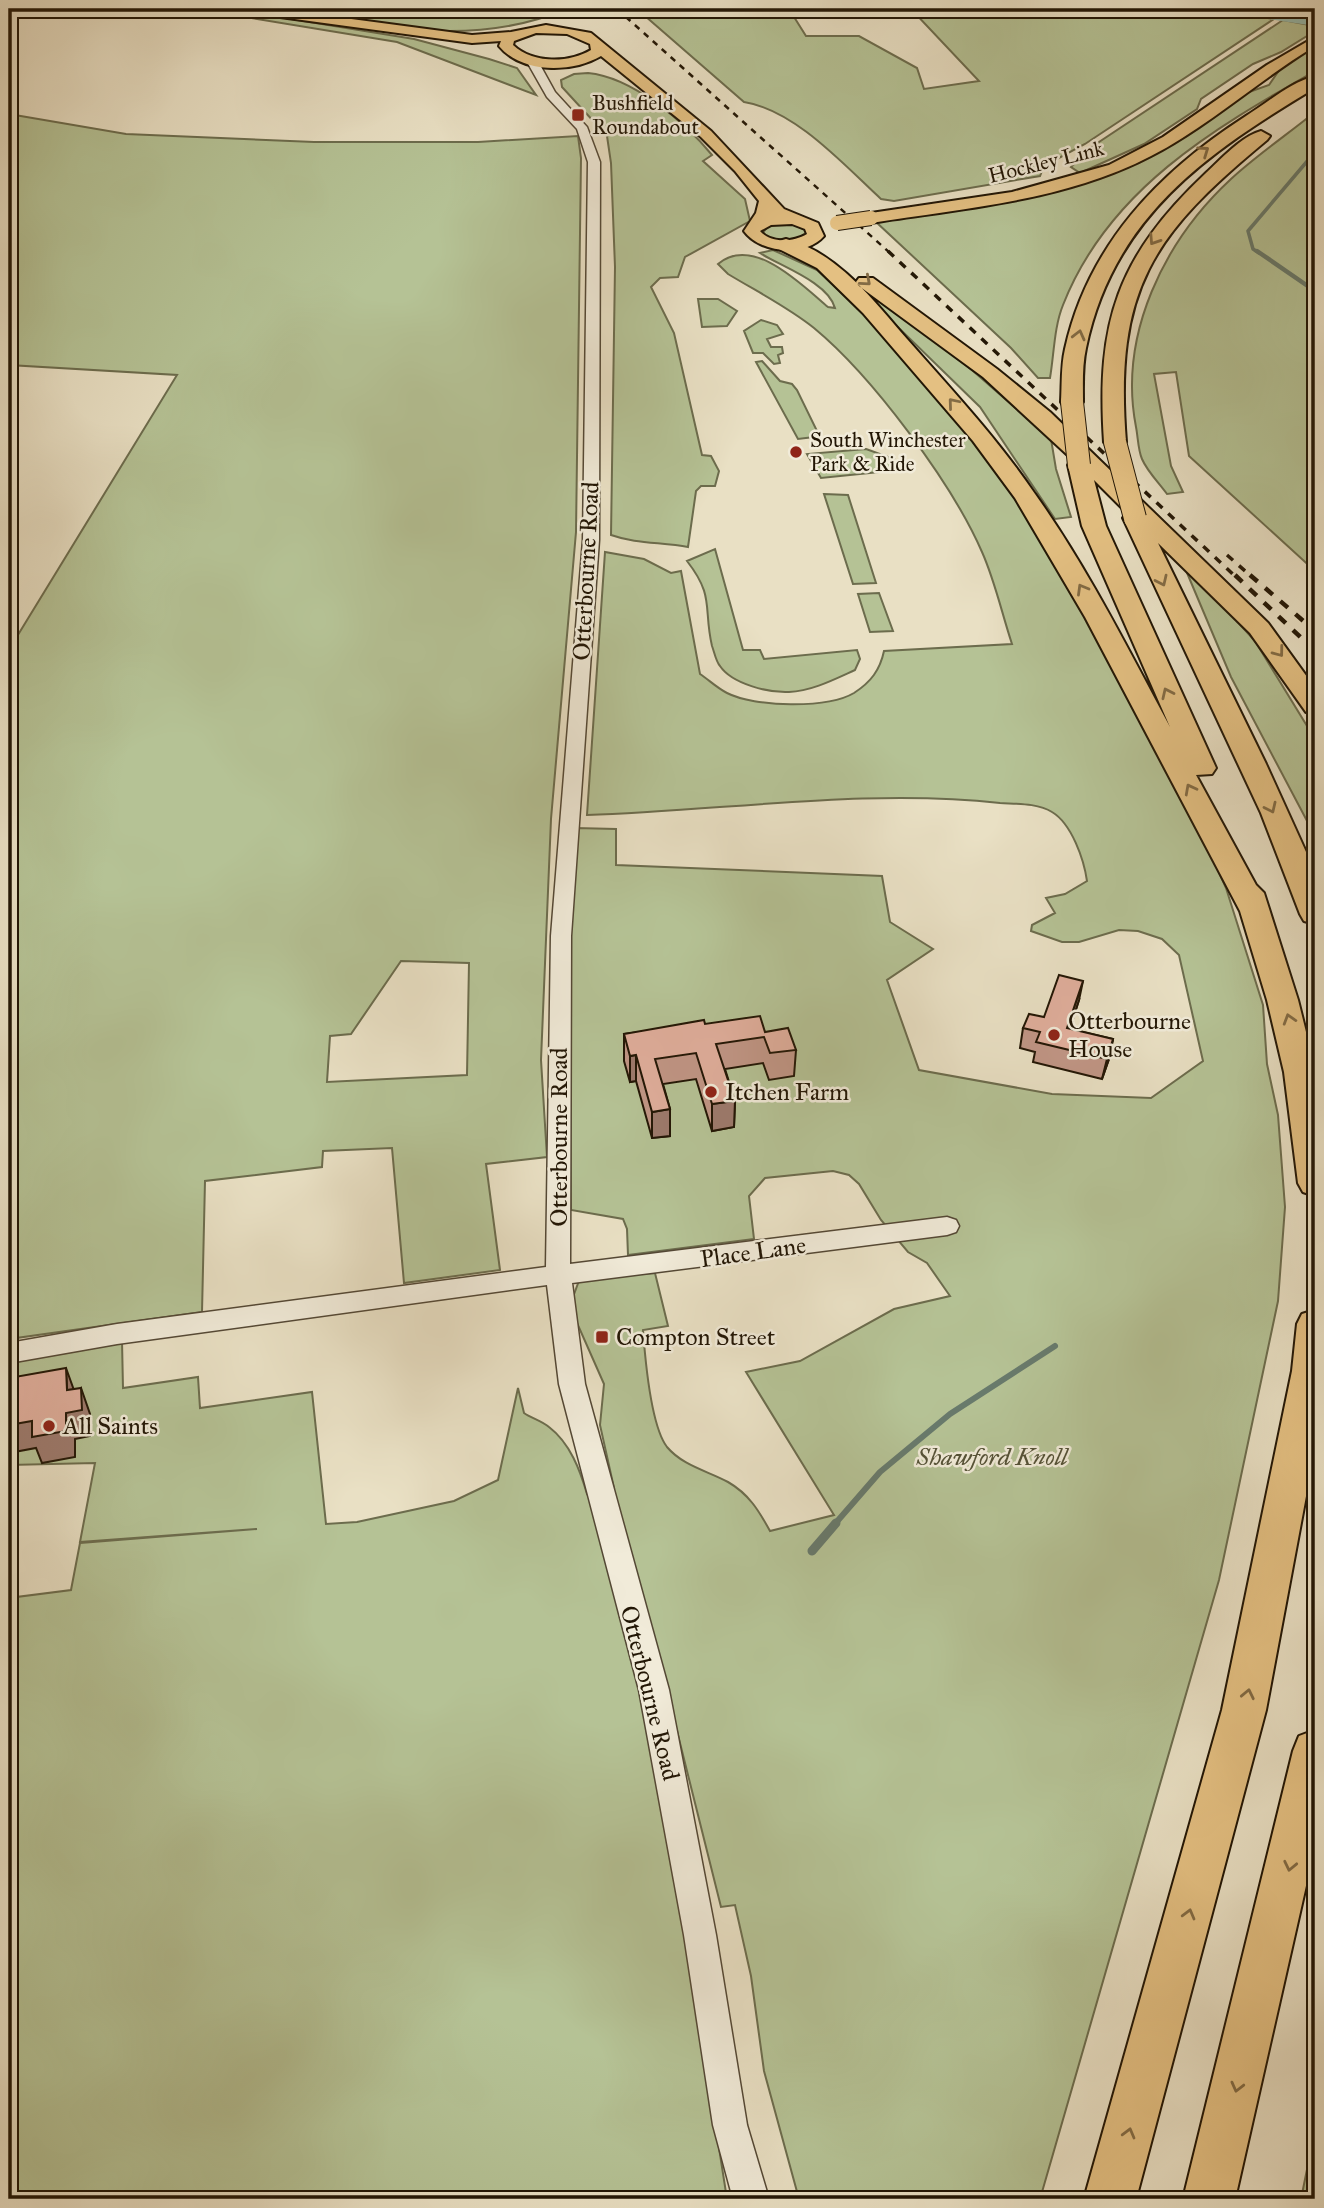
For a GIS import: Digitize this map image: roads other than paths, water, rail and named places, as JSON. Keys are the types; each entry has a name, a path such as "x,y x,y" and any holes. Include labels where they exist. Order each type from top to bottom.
{"highway":[{"path":"1315,81 1199,154 1142,207 1119,240 1084,313 1074,352 1072,402 1079,465 1094,526 1232,840 1293,1030 1312,1136 1315,1183"},
{"path":"1315,100 1273,127 1204,182 1176,211 1142,261 1122,305 1114,345 1110,404 1115,442 1135,518 1163,583 1290,849 1315,914"},
{"path":"813,230 869,284 990,373 1042,417 1252,620 1278,650 1315,706"},
{"path":"786,245 824,264 870,309 981,436 1026,497 1098,617 1257,915"},
{"path":"1110,2199 1244,1710 1301,1425 1315,1324"},
{"path":"1209,2199 1315,1751"}],"main road":[{"path":"250,9 472,39 514,36"},
{"path":"527,58 506,46 508,39 533,30 572,23 635,78 708,134 736,162 765,203 787,219 813,230"},
{"path":"369,26 527,58 612,68 635,78"},
{"name":"Hockley Link","path":"786,245 802,243 813,230 837,223 1029,192 1107,170 1147,152 1315,41"},
{"path":"571,62 595,55 598,45"},
{"path":"765,203 764,214 752,231 758,239 786,245"},
{"path":"756,225 787,219"}],"street":[{"name":"Otterbourne Road","path":"527,58 540,74 546,88 583,125 592,142 594,162 592,540 561,936 558,1274 572,1384 620,1574 654,1690 700,1935 730,2125 751,2199"},
{"path":"540,74 571,62"},
{"name":"Place Lane","path":"558,1274 657,1265 947,1226"},
{"path":"9,1353 117,1334 558,1274"}],"waterway":[{"path":"1236,9 1315,21"},
{"path":"1259,253 1253,249 1248,231 1315,152"},
{"path":"1257,251 1315,291"},
{"path":"834,1525 880,1472 950,1414 1055,1346"},
{"path":"812,1551 836,1523"}],"railway":[{"path":"617,9 890,253"},
{"path":"888,251 1236,577"},
{"path":"1227,555 1252,577"},
{"path":"1235,575 1315,651"},
{"path":"1250,575 1315,631"}],"place":[{"name":"Bushfield Roundabout","path":"578,115"},
{"name":"South Winchester Park & Ride","path":"796,452"},
{"name":"Otterbourne House","path":"1054,1035"},
{"name":"Itchen Farm","path":"711,1092"},
{"name":"Compton Street","path":"602,1337"},
{"name":"All Saints","path":"49,1426"}],"park label":[{"name":"Shawford Knoll","path":"992,1457"}]}
